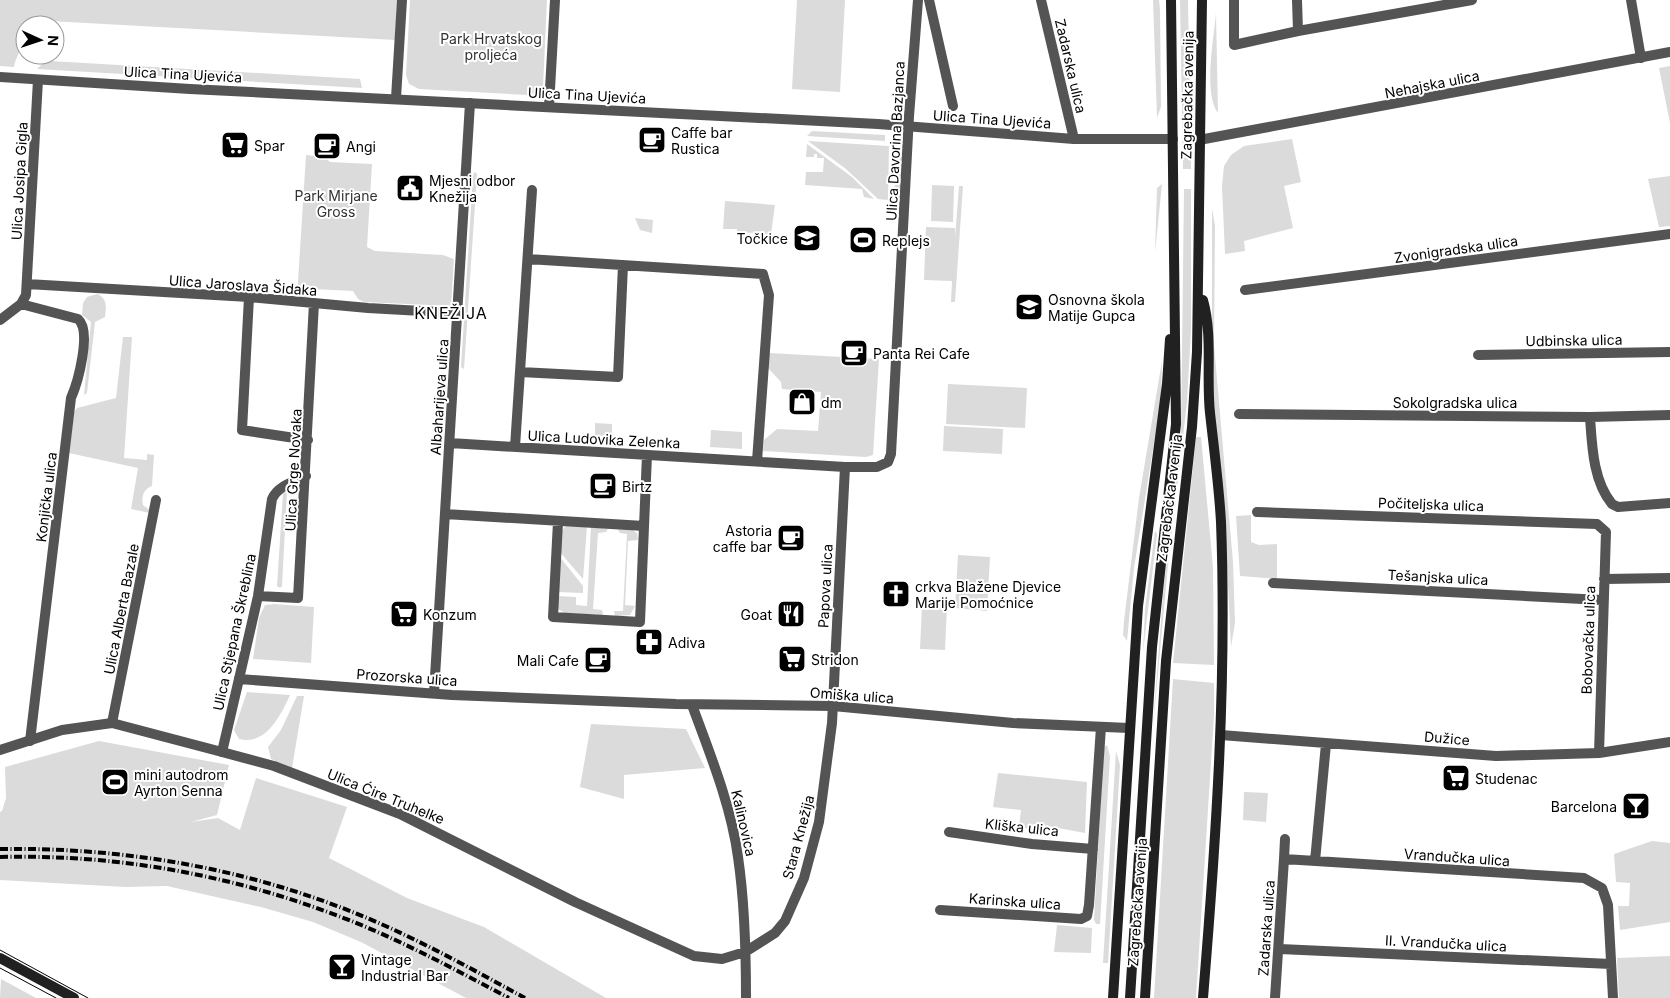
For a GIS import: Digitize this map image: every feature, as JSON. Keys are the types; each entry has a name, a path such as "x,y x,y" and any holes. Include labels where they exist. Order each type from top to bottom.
{"main road":[{"name":"Zagrebačka avenija","path":"1130,998 1152,647 1176,424 1172,0"},
{"name":"Zagrebačka avenija","path":"1145,998 1166,661 1192,427 1199,287 1199,140 1202,0"},
{"path":"1199,287 1207,318 1209,399 1220,520 1223,668 1221,735 1203,998"},
{"path":"1113,998 1129,728 1144,551 1175,313"},
{"path":"0,958 74,998"}],"street":[{"path":"396,98 402,0"},
{"path":"550,107 555,0"},
{"name":"Ulica Davorina Bazjanca","path":"888,462 891,454 918,0"},
{"path":"929,0 953,106"},
{"name":"Zadarska ulica","path":"1041,0 1074,139"},
{"path":"1234,0 1234,45 1298,30 1472,0"},
{"path":"1297,0 1298,30"},
{"path":"1631,0 1641,58"},
{"name":"Nehajska ulica","path":"1199,140 1670,52"},
{"name":"Ulica Tina Ujevića","path":"0,77 910,127 1074,139 1173,139"},
{"name":"Ulica Josipa Gigla","path":"21,304 26,294 27,284 38,80"},
{"name":"Albaharijeva ulica","path":"434,693 470,103"},
{"path":"515,447 532,190"},
{"name":"Zvonigradska ulica","path":"1245,290 1670,234"},
{"path":"528,259 763,274 769,295 757,461"},
{"path":"520,372 618,377 623,265"},
{"name":"Ulica Jaroslava Šidaka","path":"27,284 249,297 368,308 458,313"},
{"path":"249,297 242,430 308,440"},
{"name":"Ulica Grge Novaka","path":"258,596 298,598 314,303"},
{"path":"0,320 21,304"},
{"name":"Konjička ulica","path":"21,304 78,318 84,330 78,382 71,398 30,741"},
{"name":"Udbinska ulica","path":"1478,355 1670,352"},
{"name":"Sokolgradska ulica","path":"1239,414 1590,417 1670,414"},
{"path":"1590,417 1592,453 1599,480 1612,504 1618,507 1670,503"},
{"name":"Ulica Ludovika Zelenka","path":"450,443 845,467 876,467 888,462"},
{"path":"558,522 553,617 640,622 647,455"},
{"name":"Papova ulica","path":"833,706 845,467"},
{"name":"Ulica Stjepana Škreblina","path":"222,752 258,596 272,499 275,492 306,476"},
{"name":"Ulica Alberta Bazale","path":"112,723 156,500"},
{"name":"Počiteljska ulica","path":"1257,512 1597,524 1603,528"},
{"path":"445,514 644,526"},
{"name":"Bobovačka ulica","path":"1599,753 1602,600 1606,532 1603,528"},
{"path":"1604,579 1670,578"},
{"name":"Tešanjska ulica","path":"1273,583 1602,600"},
{"name":"Prozorska ulica","path":"239,679 434,693 573,700"},
{"name":"Omiška ulica","path":"573,700 833,706 1013,723 1129,728"},
{"name":"Kalinovica","path":"692,704 714,764 734,837 742,895 746,998"},
{"name":"Stara Knežija","path":"745,952 767,939 780,927 791,910 804,878 820,822 833,706"},
{"name":"Ulica Ćire Truhelke","path":"0,750 62,730 112,723 274,766 400,814 576,902 694,956 722,959 745,952"},
{"path":"1093,849 1101,727"},
{"name":"Dužice","path":"1221,735 1496,756 1599,753 1670,742"},
{"path":"1284,859 1315,861 1326,744"},
{"name":"Kliška ulica","path":"949,832 1032,844 1093,849"},
{"name":"Zadarska ulica","path":"1275,998 1280,949 1285,839"},
{"name":"Karinska ulica","path":"940,910 1081,919 1087,916 1090,906 1093,849"},
{"name":"Vrandučka ulica","path":"1315,861 1584,878 1602,888 1608,905 1613,998"},
{"name":"II. Vrandučka ulica","path":"1280,949 1611,964"}],"green space":[{"path":"0,0 397,0 395,40 65,22 65,15 15,15 14,67 0,66"},
{"name":"Park Hrvatskog proljeća","path":"410,0 547,0 543,87 541,92 528,95 419,89 409,84 406,75"},
{"path":"797,0 845,0 840,92 792,89"},
{"path":"1153,0 1159,0 1160,9 1161,107 1157,118"},
{"path":"1180,0 1188,0 1191,169 1183,169"},
{"path":"1216,13 1218,113 1211,92 1210,79"},
{"path":"65,62 360,79 362,88 37,69 41,65 65,65"},
{"path":"1670,66 1670,123 1659,68"},
{"path":"812,131 885,135 885,141 807,136"},
{"path":"1292,139 1301,182 1284,186 1293,228 1244,241 1245,251 1225,254 1222,186 1224,166 1231,155 1244,146"},
{"path":"808,141 889,146 888,200 878,199 846,169"},
{"path":"807,144 852,177 874,199 864,197 862,189 805,185 806,172 823,172 824,158 817,158 817,154 814,154 814,157 806,157"},
{"path":"902,153 900,190 894,198 896,155"},
{"name":"Park Mirjane Gross","path":"306,155 325,157 330,162 372,164 367,247 375,251 443,255 454,259 451,306 364,302 358,299 353,291 314,289 307,297 297,297"},
{"path":"475,172 477,174 464,369 461,367 473,175"},
{"path":"1670,176 1670,226 1659,227 1648,179"},
{"path":"1162,184 1155,253 1157,188"},
{"path":"932,185 954,186 953,222 931,221"},
{"path":"959,186 963,186 955,302 951,302 952,281 924,280 926,227 955,228 955,238"},
{"path":"1184,189 1191,189 1191,328 1187,402 1168,565 1152,738 1163,595 1181,434"},
{"path":"725,201 775,205 771,234 737,232 737,229 723,229"},
{"path":"1212,208 1215,226 1214,345 1233,562 1235,623 1231,647 1225,523 1212,401"},
{"path":"635,218 653,220 652,233 640,230"},
{"path":"97,294 105,301 105,317 95,322 87,393 84,395 91,322 82,315 83,303 87,297"},
{"path":"123,337 132,337 124,458 147,460 147,454 154,455 152,486 145,491 142,499 143,505 151,511 150,513 131,509 138,468 69,453 74,412 77,408 116,398"},
{"path":"769,353 879,359 873,455 866,457 763,451 764,440 777,429 818,431 821,392 782,389 781,382 768,368"},
{"path":"1162,361 1161,399 1134,568 1127,641 1123,635 1124,621 1139,498"},
{"path":"948,384 1027,388 1025,428 946,424"},
{"path":"595,423 612,424 612,436 595,436"},
{"path":"944,426 1003,429 1002,454 943,451"},
{"path":"711,430 742,432 742,449 710,447"},
{"path":"1196,437 1201,437 1213,567 1214,665 1173,663"},
{"path":"287,492 282,586 280,588 277,586 283,493"},
{"path":"1251,515 1251,542 1259,545 1277,544 1277,579 1240,576 1236,516"},
{"path":"566,526 587,526 583,579 559,551 562,530"},
{"path":"591,526 608,529 606,532 598,533 593,609 602,610 603,613 602,615 565,613 558,609 556,596 576,597 576,605 587,606"},
{"path":"629,528 637,533 638,540 628,541 625,605 635,606 630,615 615,616 614,611 623,611 627,534 620,533 618,530"},
{"path":"1155,531 1157,534 1143,652 1145,609"},
{"path":"958,555 990,557 987,611 955,608"},
{"path":"559,556 583,586 583,593 557,592"},
{"path":"265,605 314,607 311,663 253,659 259,618"},
{"path":"922,606 947,607 945,650 920,649"},
{"path":"1173,679 1214,683 1214,715 1196,998 1154,998"},
{"path":"247,692 290,695 277,720 271,727 257,738 249,740 239,739 234,730"},
{"path":"297,696 304,696 292,768 271,759 268,747 281,730"},
{"path":"591,724 686,729 705,768 624,775 624,799 580,787"},
{"path":"99,741 229,765 217,815 191,822 218,818 240,830 256,778 347,807 329,858 407,898 484,927 606,998 466,998 361,942 313,922 261,907 167,886 125,887 0,880 0,812 6,798 5,767"},
{"path":"1107,745 1110,756 1100,924 1096,924 1094,920 1104,747"},
{"path":"1116,751 1120,765 1108,963 1103,963"},
{"path":"998,773 1087,782 1085,833 1042,825 1040,831 1019,827 1021,810 993,807"},
{"path":"1244,792 1268,793 1266,822 1243,820"},
{"path":"1652,841 1670,843 1670,922 1620,930 1618,906 1629,906 1630,883 1616,882 1614,854"},
{"path":"1057,925 1092,928 1091,953 1054,952"},
{"path":"1670,956 1670,998 1619,998 1617,958"},
{"path":"1,979 36,998 0,998"}],"tram line":[{"path":"0,950 88,998"},
{"path":"0,968 56,998"}],"railway":[{"path":"0,849 101,853 150,858 248,878 343,908 390,928 525,998"},
{"path":"0,857 87,859 131,864 173,870 258,889 300,902 384,935 509,998"}],"place":[{"name":"Caffe bar Rustica","path":"652,140"},
{"name":"Spar","path":"235,145"},
{"name":"Angi","path":"327,146"},
{"name":"Mjesni odbor Knežija","path":"410,188"},
{"name":"Točkice","path":"807,238"},
{"name":"Replejs","path":"863,240"},
{"name":"Osnovna škola Matije Gupca","path":"1029,307"},
{"name":"Panta Rei Cafe","path":"854,353"},
{"name":"dm","path":"802,402"},
{"name":"Birtz","path":"603,486"},
{"name":"Astoria caffe bar","path":"791,538"},
{"name":"crkva Blažene Djevice Marije Pomoćnice","path":"896,594"},
{"name":"Konzum","path":"404,614"},
{"name":"Goat","path":"791,614"},
{"name":"Adiva","path":"649,642"},
{"name":"Stridon","path":"792,659"},
{"name":"Mali Cafe","path":"598,660"},
{"name":"Studenac","path":"1456,778"},
{"name":"mini autodrom Ayrton Senna","path":"115,782"},
{"name":"Barcelona","path":"1636,806"},
{"name":"Vintage Industrial Bar","path":"342,967"}],"district":[{"name":"KNEŽIJA","path":"451,313"}]}
